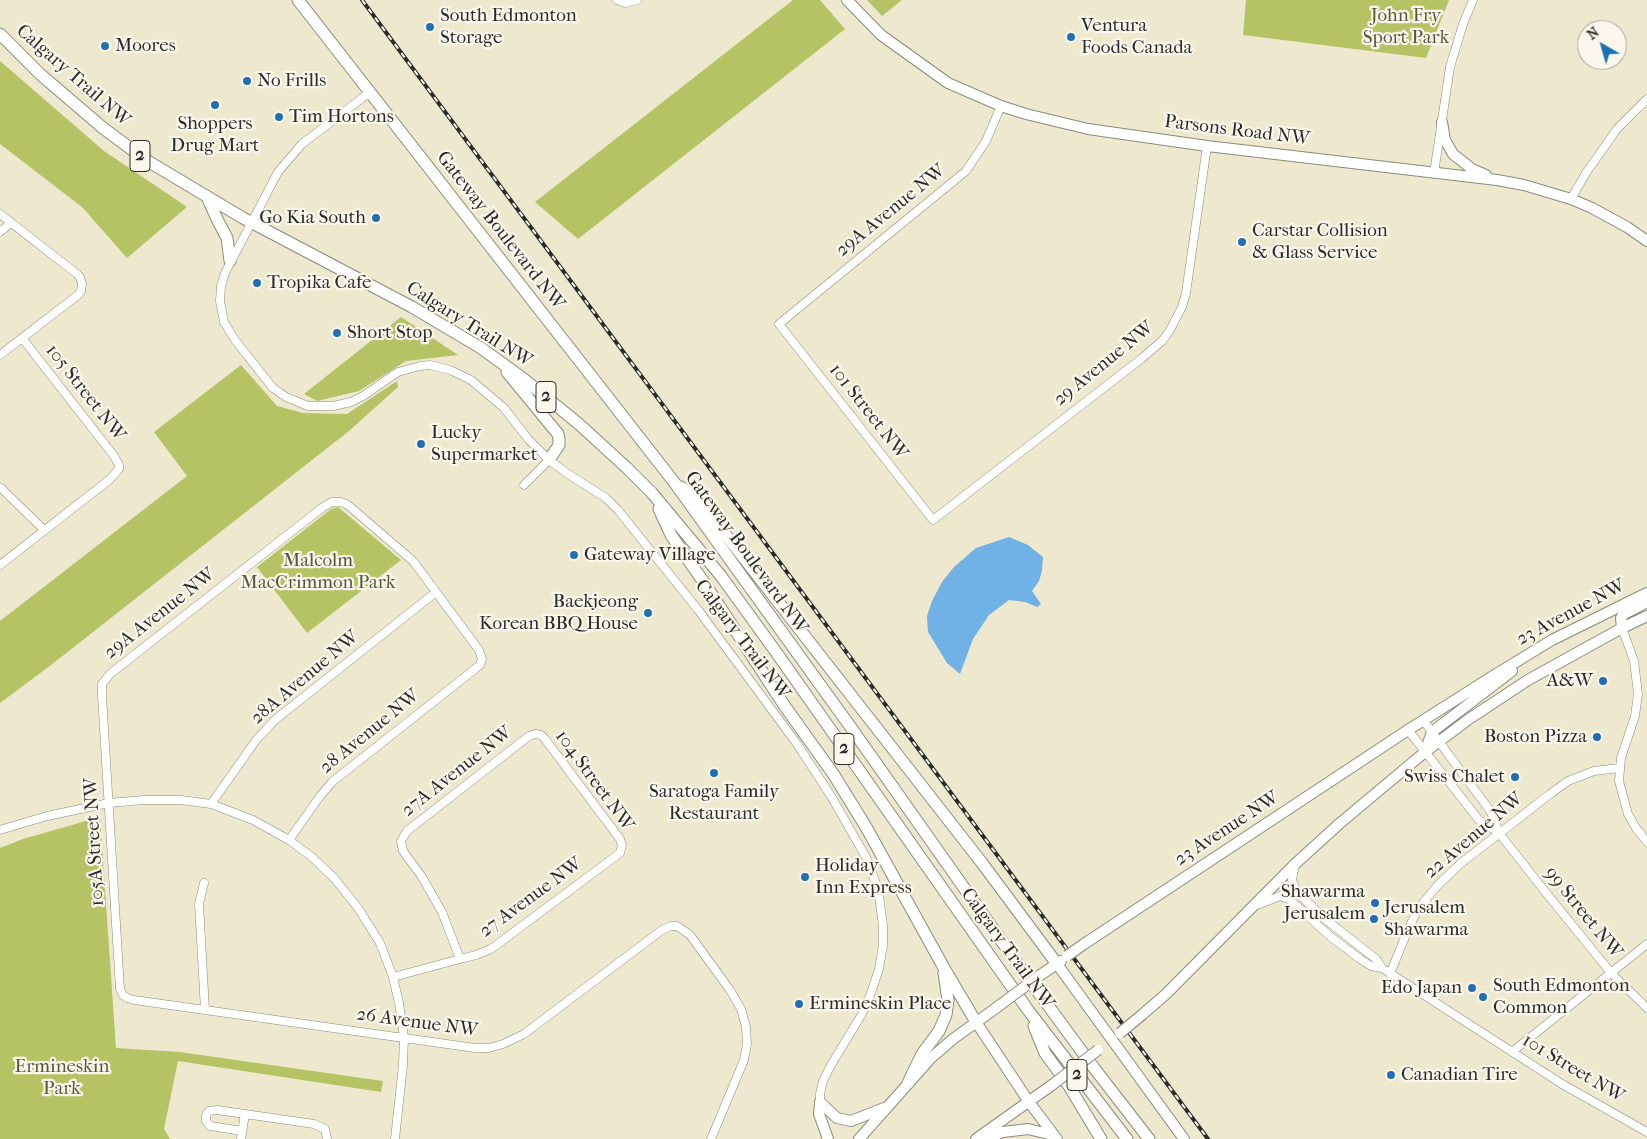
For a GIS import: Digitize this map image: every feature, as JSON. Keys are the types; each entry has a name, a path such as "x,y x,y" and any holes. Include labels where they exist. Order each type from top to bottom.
{"highway":[{"name":"Gateway Boulevard NW","path":"298,0 674,482 1022,970 1149,1139"},
{"name":"Calgary Trail NW","path":"0,34 40,74 103,128 146,160 208,199 251,223 412,307 497,360 525,380 594,437 652,493 720,576 776,652 1028,1010 1127,1139"},
{"path":"208,199 227,238 230,262"},
{"path":"497,360 558,434 559,445 549,460"},
{"path":"674,482 697,498 982,863 1056,964"},
{"path":"652,493 671,535 784,705 834,775 976,1022"},
{"path":"908,1083 922,1054 939,1031 946,1015 948,1000 944,968"},
{"path":"1028,1010 1045,1053 1069,1086 1101,1139"}],"main road":[{"name":"Parsons Road NW","path":"846,0 881,35 948,83 1000,106 1026,114 1088,129 1207,146 1496,180 1524,185 1571,199 1602,213 1647,241"},
{"path":"1442,122 1445,140 1453,154 1472,169 1496,180"},
{"name":"23 Avenue NW","path":"859,1139 908,1083 942,1048 1084,944 1423,720 1552,640 1647,593"},
{"path":"1622,628 1621,618 1624,614 1647,602"},
{"name":"23 Avenue NW","path":"976,1139 1052,1085 1143,1014 1166,994 1250,907 1295,864 1339,824 1425,752 1528,680 1647,616"},
{"path":"1425,752 1432,732 1552,640"},
{"path":"1056,964 1184,1139"},
{"path":"976,1022 1029,1102 1055,1137"},
{"path":"820,1102 837,1118 851,1121 887,1107"},
{"path":"820,1102 819,1114 828,1139"},
{"path":"986,1139 1003,1132 1022,1129 1055,1137"}],"street":[{"path":"619,2 630,3 637,0"},
{"path":"1434,173 1450,67 1463,24 1473,0"},
{"path":"251,223 278,172 298,148 370,92"},
{"path":"1571,199 1586,173 1617,129 1647,99"},
{"name":"29A Avenue NW","path":"779,324 966,171 986,141 1000,106"},
{"name":"29 Avenue NW","path":"933,520 1163,340 1182,307 1186,293 1207,146"},
{"path":"0,214 77,274 82,280 82,288 78,295 0,355"},
{"path":"0,232 11,223"},
{"name":"Calgary Trail NW","path":"251,223 230,262 223,280 220,306 224,322 235,340 260,373 280,393 308,406 342,405 363,396 398,372 420,366 440,367 463,376 491,396 504,408 528,439 549,460 606,498 618,510 713,629 797,744 831,796 867,859 877,883 882,906 884,936 882,956 876,980 866,1005 823,1081 820,1102"},
{"name":"101 Street NW","path":"779,324 933,520"},
{"name":"105 Street NW","path":"22,338 119,464 119,469 109,480 44,530"},
{"path":"524,485 549,460"},
{"path":"0,565 44,530 1,488"},
{"name":"29A Avenue NW","path":"102,684 110,674 308,519 328,504 337,501 348,505 413,561 436,592"},
{"name":"28 Avenue NW","path":"289,840 332,782 480,665 482,659 479,650 436,592"},
{"name":"28A Avenue NW","path":"210,804 257,739 276,719 436,592"},
{"path":"1622,628 1634,661 1638,694 1635,716 1623,749 1619,768 1620,788 1628,814 1647,842"},
{"name":"105A Street NW","path":"102,684 120,989 125,997"},
{"name":"99 Street NW","path":"1423,720 1490,812 1499,833 1611,973 1647,1008"},
{"name":"99 Street NW","path":"1408,730 1479,820 1499,833"},
{"name":"27A Avenue NW","path":"460,960 442,912 422,877 403,851 401,841 407,831 529,736 538,734"},
{"name":"104 Street NW","path":"538,734 545,739 620,839 622,849"},
{"name":"22 Avenue NW","path":"1390,974 1410,924 1423,902 1455,869 1568,781 1594,770 1619,768"},
{"path":"1,828 109,803 163,799 187,800 210,804 253,820 289,840 323,867 348,893 376,937 393,977 404,1037 403,1066 394,1139"},
{"name":"27 Avenue NW","path":"393,977 460,960 496,946 618,855 622,849"},
{"name":"101 Street NW","path":"1295,864 1292,880 1297,892 1325,919 1376,959 1382,968 1512,1052 1647,1132"},
{"path":"204,883 199,904 204,1010"},
{"name":"101 Street NW","path":"1250,907 1276,897 1286,898 1343,947 1371,966 1382,968"},
{"name":"26 Avenue NW","path":"125,997 204,1010 489,1048 524,1034 662,930 671,926 677,926 690,935 730,990 741,1009 746,1027 747,1044 744,1060 711,1139"},
{"path":"1512,1052 1647,944"},
{"path":"245,1114 242,1135 213,1127 207,1124 205,1118 207,1113 213,1110 245,1114 314,1124 325,1129 327,1139"}],"green space":[{"path":"793,0 820,0 845,29 578,239 535,202"},
{"path":"867,0 902,0 882,16"},
{"name":"John Fry Sport Park","path":"1246,0 1449,0 1426,58 1243,35"},
{"path":"0,61 104,151 187,207 127,258 82,207 0,144"},
{"path":"401,317 458,355 406,361 359,391 317,401 304,394"},
{"path":"241,365 277,406 303,413 347,414 397,381 398,387 349,431 0,703 0,621 187,476 154,432"},
{"name":"Malcolm MacCrimmon Park","path":"338,507 401,560 307,633 257,567 331,509"},
{"name":"Ermineskin Park","path":"100,817 116,1048 180,1052 383,1081 381,1092 178,1061 164,1129 170,1139 0,1139 0,848 23,839"}],"water":[{"path":"1009,537 1028,545 1043,557 1039,581 1032,591 1041,604 1037,607 1025,602 1009,600 989,615 973,639 960,674 947,663 928,632 927,616 932,601 942,582 954,567 976,548"}],"railway":[{"path":"362,0 1208,1139"}],"place":[{"name":"South Edmonton Storage","path":"430,27"},
{"name":"Ventura Foods Canada","path":"1071,37"},
{"name":"Moores","path":"105,46"},
{"name":"No Frills","path":"247,81"},
{"name":"Shoppers Drug Mart","path":"215,105"},
{"name":"Tim Hortons","path":"279,117"},
{"name":"Go Kia South","path":"376,218"},
{"name":"Carstar Collision & Glass Service","path":"1242,242"},
{"name":"Tropika Cafe","path":"257,283"},
{"name":"Short Stop","path":"337,333"},
{"name":"Lucky Supermarket","path":"421,444"},
{"name":"Gateway Village","path":"574,555"},
{"name":"Baekjeong Korean BBQ House","path":"648,613"},
{"name":"A&W","path":"1603,681"},
{"name":"Boston Pizza","path":"1597,737"},
{"name":"Saratoga Family Restaurant","path":"714,773"},
{"name":"Swiss Chalet","path":"1515,777"},
{"name":"Holiday Inn Express","path":"805,877"},
{"name":"Shawarma Jerusalem","path":"1375,903"},
{"name":"Jerusalem Shawarma","path":"1374,919"},
{"name":"Edo Japan","path":"1472,988"},
{"name":"South Edmonton Common","path":"1483,997"},
{"name":"Ermineskin Place","path":"799,1004"},
{"name":"Canadian Tire","path":"1391,1075"}]}
